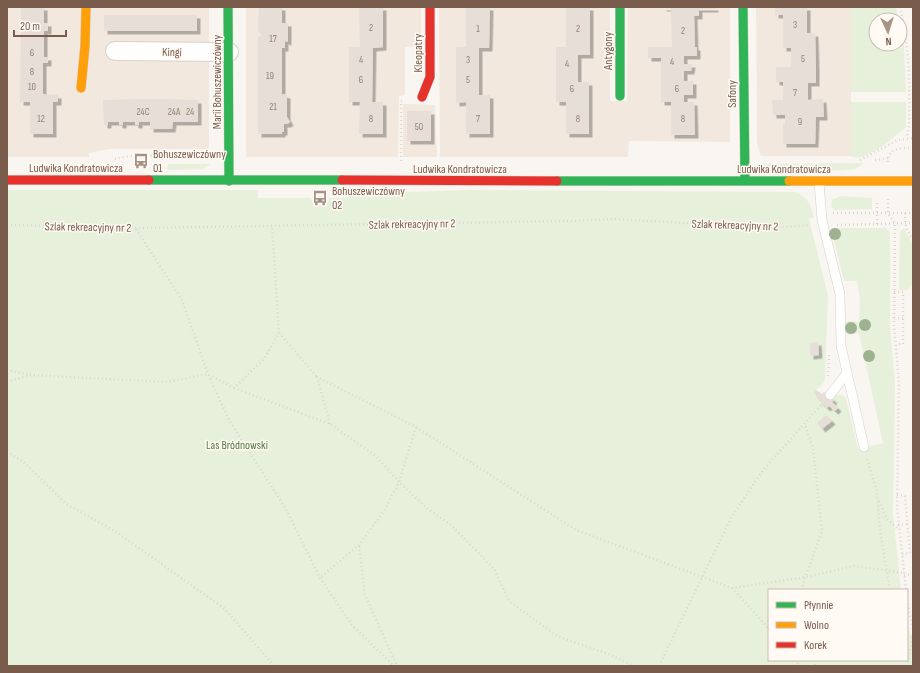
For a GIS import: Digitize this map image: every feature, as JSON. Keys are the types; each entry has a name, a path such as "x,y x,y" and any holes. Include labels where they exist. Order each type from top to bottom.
{"main road":[{"path":"81,88 85,46 86,7"},
{"name":"Marii Bohuszewiczówny","path":"228,7 229,181"},
{"name":"Kleopatry","path":"422,95 430,77 430,7"},
{"name":"Antygony","path":"620,7 620,96"},
{"name":"Safony","path":"743,7 745,181"},
{"name":"Ludwika Kondratowicza","path":"7,180 913,181"}],"street":[{"name":"Kingi","path":"115,51 229,52"}],"lane":[{"path":"819,182 820,213 840,294 840,338 864,447"},
{"path":"830,395 848,373"}],"path":[{"path":"900,7 905,29 909,75 909,125 907,138"},
{"path":"400,162 401,101 422,95"},
{"path":"855,160 862,160 895,142 912,138"},
{"path":"888,158 896,149 913,148"},
{"path":"877,198 877,224"},
{"path":"888,198 888,213 895,224 894,318 899,377 897,496 898,525 906,589"},
{"path":"820,213 913,213"},
{"path":"905,213 905,224 913,240"},
{"name":"Szlak rekreacyjny nr 2","path":"7,225 136,228 272,227 614,219 771,228 813,225"},
{"path":"830,225 912,223"},
{"path":"234,388 264,359 279,333 272,227"},
{"path":"136,228 182,300 208,374 229,420 286,509 320,578 352,625 396,666"},
{"path":"894,292 903,292 903,344 896,344"},
{"path":"894,318 903,318"},
{"path":"279,333 316,377 416,428 576,530 732,588 768,627"},
{"path":"7,370 30,375 167,382 208,374 234,388 330,424 376,456 399,482 428,509 451,525 494,569 509,601 557,636 611,655 634,666"},
{"path":"7,382 30,375"},
{"path":"316,377 330,424"},
{"path":"659,666 731,518 763,470 805,425 822,404"},
{"path":"801,589 822,531 813,448 805,425"},
{"path":"320,578 359,545 384,511 399,482 416,428"},
{"path":"864,447 878,496 887,519 899,529"},
{"path":"7,452 24,462 66,504 115,531 225,609 274,666"},
{"path":"878,496 878,520 890,589"},
{"path":"897,496 905,496 910,553 902,554"},
{"path":"898,525 907,524"},
{"path":"359,545 365,596 396,666"},
{"path":"732,588 806,577 854,566 904,574 913,574"},
{"path":"908,605 913,629"},
{"path":"910,614 913,618"},
{"path":"906,661 907,666 913,636"}],"shaded area":[{"path":"7,7 209,7 209,149 109,149 89,153 89,157 7,157"},
{"path":"246,7 421,7 421,46 405,47 405,95 399,96 398,157 246,157"},
{"path":"439,7 610,7 610,101 627,101 628,7 730,7 730,142 629,141 628,157 440,157"},
{"path":"756,7 851,7 851,156 761,156 757,143"},
{"path":"403,104 435,105 437,157 403,157"}],"green space":[{"path":"851,7 896,7 897,12 868,12 868,52 904,52 906,92 851,92"},
{"path":"851,102 906,102 906,127 872,153 857,157 851,156"},
{"path":"864,163 855,169 829,171 769,170 758,164"},
{"path":"169,164 211,164 202,169 167,170"},
{"name":"Las Bródnowski","path":"7,190 258,190 258,198 311,198 312,201 329,201 329,198 348,198 349,190 391,190 404,192 472,190 794,192 805,198 813,212 814,217 809,219 828,296 825,379 822,385 813,393 827,408 829,406 835,411 838,408 832,402 832,399 835,395 842,395 846,399 858,449 883,443 859,333 847,335 846,333 847,321 859,322 860,301 857,281 844,281 831,228 886,228 890,232 890,326 895,384 893,514 901,589 768,589 768,661 908,661 908,626 910,635 913,635 913,666 7,666"},
{"path":"841,196 872,198 872,209 834,210 831,206 832,200"},
{"path":"904,228 912,243 912,284 907,290 899,290 900,232"}],"building":[{"path":"21,7 44,7 44,23 48,23 48,31 44,31 44,57 48,57 48,63 43,63 43,94 58,95 58,102 53,102 53,134 30,134 30,102 20,102"},
{"path":"259,7 282,7 282,23 288,23 288,42 285,41 285,48 282,48 282,94 287,95 287,117 290,122 288,124 284,124 284,132 282,132 282,134 258,134 258,36 262,36 258,30"},
{"path":"359,7 383,7 383,47 373,48 372,102 383,102 383,134 359,134 360,102 349,102 349,47 360,47"},
{"path":"466,7 490,7 489,48 479,48 479,95 490,95 490,134 466,134 466,102 456,103 456,47 466,47"},
{"path":"566,7 590,7 590,55 578,55 578,82 589,82 589,134 566,134 566,102 556,102 556,47 566,47"},
{"path":"663,7 715,7 715,9 699,9 699,16 694,16 695,47 697,47 697,56 684,56 684,64 692,64 691,71 684,71 684,81 693,81 693,95 684,95 684,102 694,102 695,135 671,135 671,102 661,102 661,58 648,58 648,47 672,47 671,8"},
{"path":"775,7 807,7 807,33 815,33 816,83 808,83 808,100 823,99 824,117 816,117 815,144 783,144 783,124 785,124 785,115 773,115 772,100 783,100 783,82 776,82 776,67 791,67 791,48 783,48 783,15 775,15"},
{"path":"104,15 197,15 197,31 104,31"},
{"path":"103,100 198,100 198,122 173,122 172,129 150,129 150,122 139,122 139,125 135,125 135,122 123,122 123,125 119,125 119,122 108,122 108,125 104,125"},
{"path":"407,111 431,111 431,141 407,141"},
{"path":"818,342 819,355 810,356 810,343"},
{"path":"816,390 822,394 824,392 834,400 832,402 838,408 835,411 829,406 827,408 813,393"},
{"path":"826,415 832,421 822,429 817,423"}],"traffic: fast":[{"path":"228,7 229,181"},
{"path":"620,7 620,96"},
{"path":"743,7 745,181"},
{"path":"149,180 342,180"},
{"path":"557,181 789,181"}],"traffic: slow":[{"path":"81,88 85,46 86,7"},
{"path":"789,181 913,181"}],"traffic: jam":[{"path":"422,97 430,77 430,7"},
{"path":"7,180 149,180"},
{"path":"342,180 557,181"}],"place":[{"name":"Bohuszewiczówny 01","path":"141,161"},
{"name":"Bohuszewiczówny 02","path":"320,198"}]}
